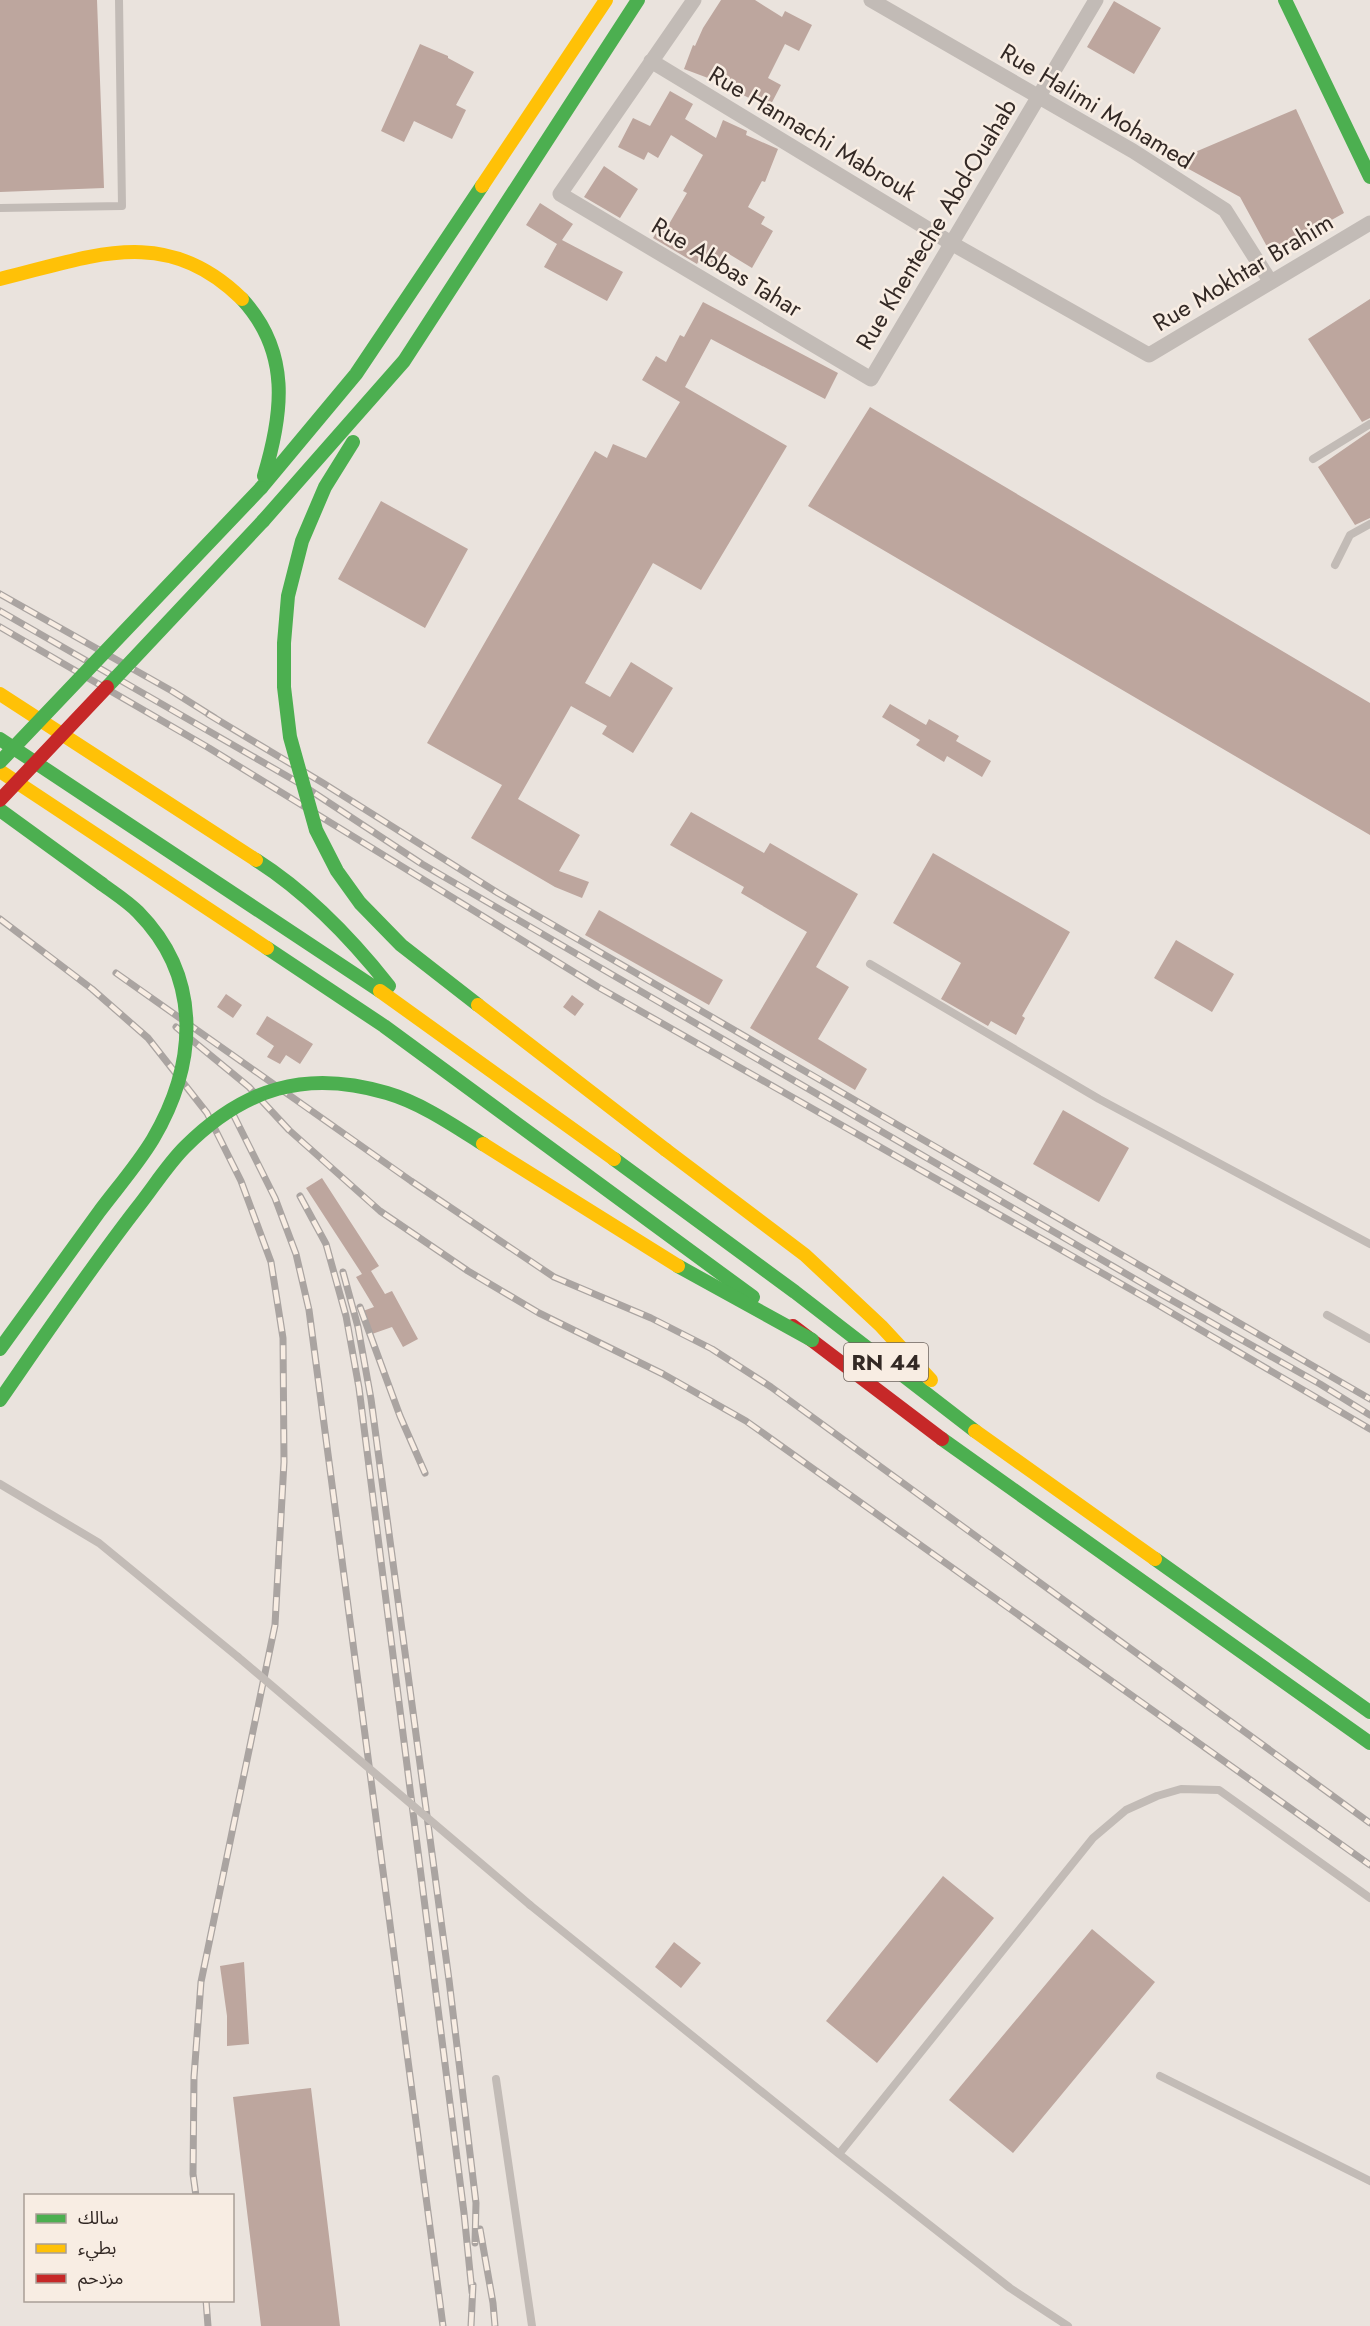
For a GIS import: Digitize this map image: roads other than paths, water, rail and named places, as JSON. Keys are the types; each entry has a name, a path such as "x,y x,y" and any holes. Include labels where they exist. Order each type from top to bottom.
{"main road":[{"path":"0,762 261,488 356,374 606,0"},
{"path":"638,0 325,487 302,541 288,596 284,643 284,687 290,736 316,830 338,871 360,903 401,945 805,1255 881,1326 983,1437"},
{"path":"1285,0 1370,177"},
{"path":"0,279 109,255 151,252 178,257 206,268 230,286 252,309 266,334 278,371 280,405 274,444 261,488"},
{"path":"0,800 263,521 404,361"},
{"path":"1,694 278,874 345,935 405,1007"},
{"path":"0,739 405,1007"},
{"path":"0,771 43,797 384,1026 812,1340 968,1459 1370,1743"},
{"path":"0,810 136,909 154,930 170,957 181,984 188,1013 188,1046 182,1073 166,1114 152,1140 0,1349"},
{"name":"RN 44","path":"405,1007 795,1292 983,1437 1370,1712"},
{"path":"0,1400 110,1244 183,1149 204,1129 235,1106 286,1085 308,1082 341,1082 389,1093 441,1117 657,1254 812,1340"}],"street":[{"path":"651,61 694,0"},
{"name":"Rue Halimi Mohamed","path":"871,0 1133,151 1225,210 1270,281"},
{"name":"Rue Khenteche Abd-Ouahab","path":"871,379 1096,0"},
{"name":"Rue Abbas Tahar","path":"651,61 560,194 871,379"},
{"name":"Rue Hannachi Mabrouk","path":"651,61 951,243"},
{"name":"Rue Mokhtar Brahim","path":"951,243 1149,355 1370,223"}],"lane":[{"path":"0,208 122,206 119,0"},
{"path":"1313,459 1370,424"},
{"path":"1335,566 1350,535 1370,524"},
{"path":"870,964 1099,1099 1370,1244"},
{"path":"1327,1315 1370,1339"},
{"path":"0,1484 99,1543 238,1657 530,1905 838,2154 1010,2288 1068,2326"},
{"path":"838,2154 1093,1838 1126,1810 1181,1789 1219,1790 1370,1898"},
{"path":"1160,2076 1370,2181"},
{"path":"496,2079 532,2326"}],"railway":[{"path":"0,594 172,691 215,718"},
{"path":"0,611 299,783 422,864 1370,1415"},
{"path":"0,627 209,748 598,987 1153,1302 1370,1429"},
{"path":"208,714 498,893 1370,1399"},
{"path":"0,919 92,989 148,1038 207,1113 241,1181 271,1262 283,1338 284,1462 275,1625 201,1982 194,2077 193,2174 196,2194"},
{"path":"116,973 411,1181 554,1277 651,1318 712,1349 771,1387 1370,1823"},
{"path":"176,1027 249,1087 289,1130 380,1211 468,1271 539,1313 663,1374 746,1421 1370,1865"},
{"path":"233,1114 275,1198 296,1254 309,1310 443,2326"},
{"path":"300,1196 326,1244 346,1316 359,1388 464,2213 472,2292"},
{"path":"343,1272 358,1327 371,1399 449,1980 476,2203 475,2243"},
{"path":"360,1307 400,1416 425,1473"},
{"path":"480,2229 495,2326"},
{"path":"471,2326 473,2285"},
{"path":"206,2302 208,2326"}]}
